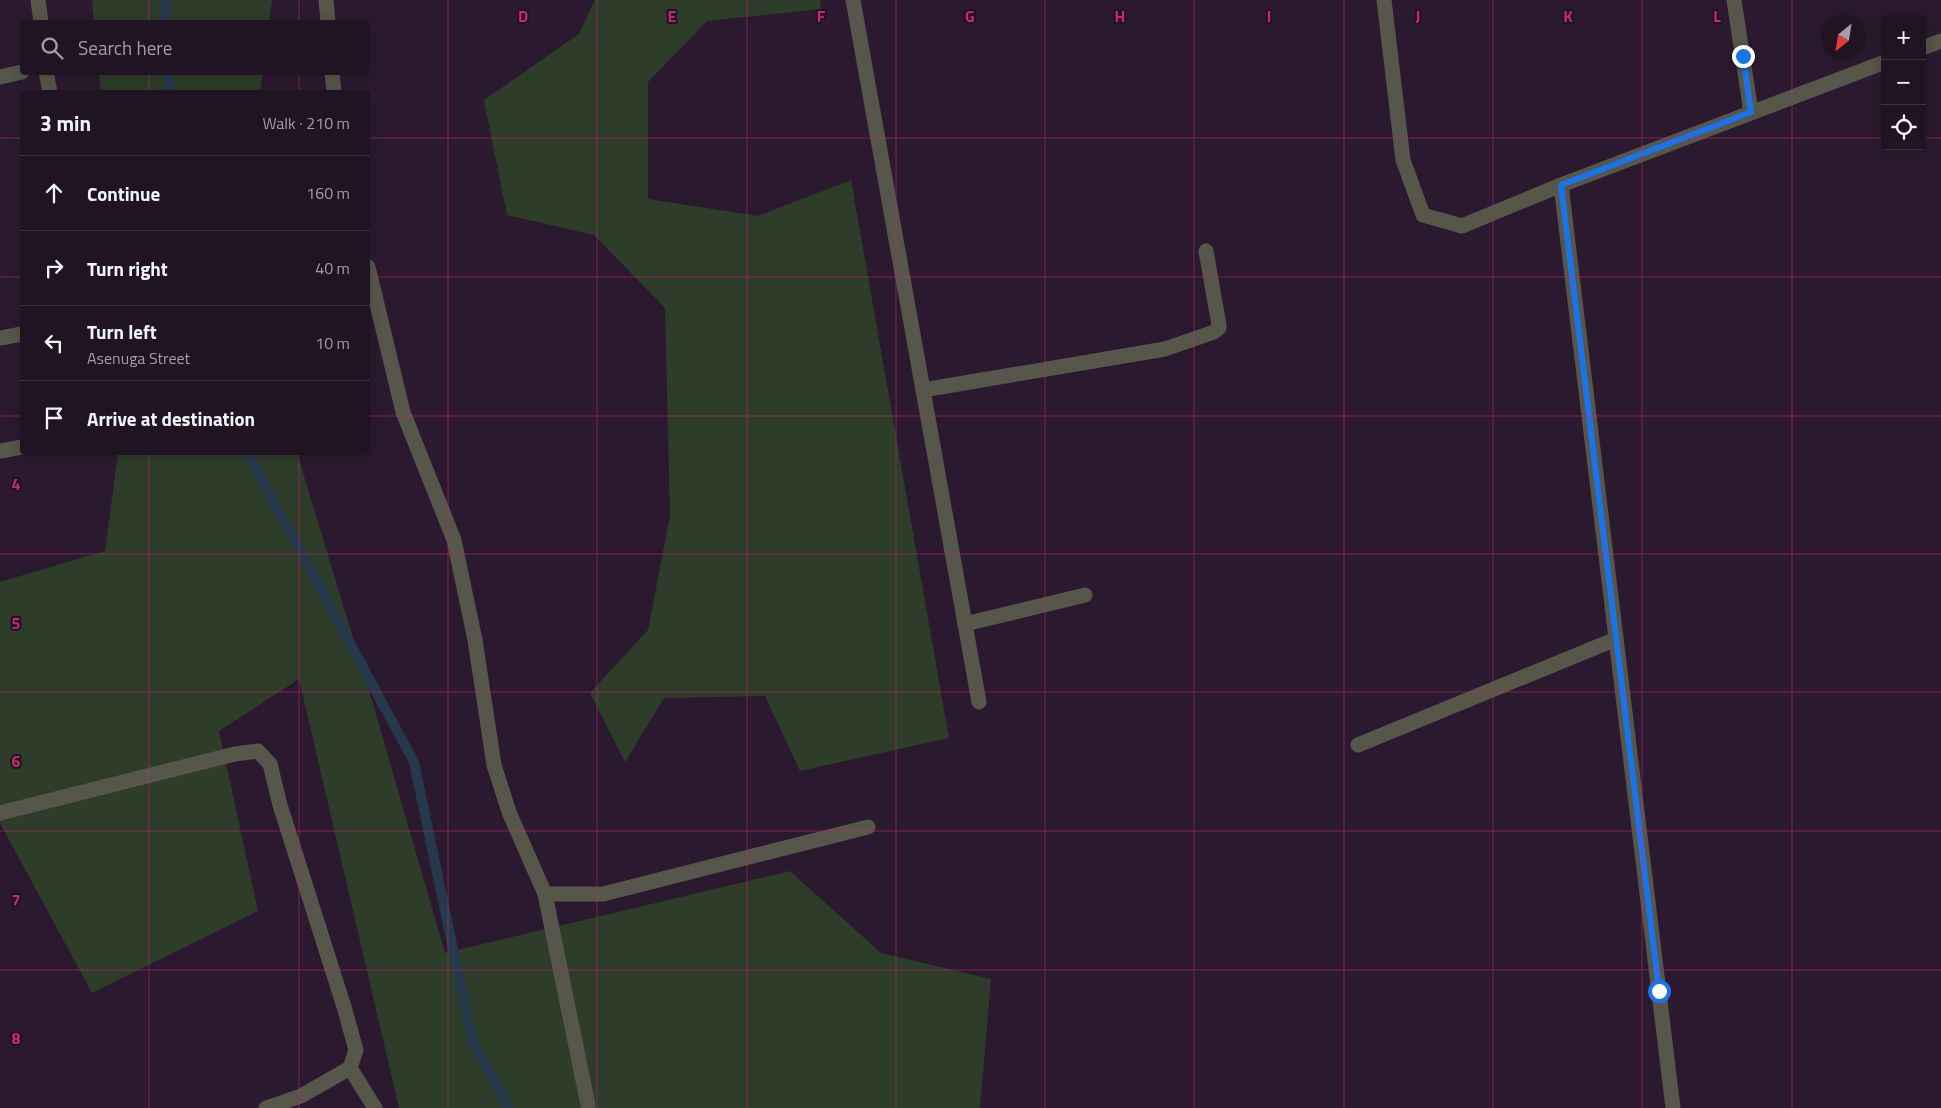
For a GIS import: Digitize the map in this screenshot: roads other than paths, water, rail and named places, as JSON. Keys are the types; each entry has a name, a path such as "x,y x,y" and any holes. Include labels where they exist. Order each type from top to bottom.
{"street":[{"path":"38,0 40,20"},
{"path":"326,0 328,20"},
{"path":"853,0 979,702"},
{"path":"1384,0 1403,160 1423,215 1462,226 1561,185 1881,63"},
{"path":"1734,0 1751,112"},
{"path":"1926,47 1941,41"},
{"path":"0,78 20,73"},
{"path":"47,75 50,90"},
{"path":"332,75 334,90"},
{"path":"1561,185 1673,1108"},
{"path":"923,390 1165,348 1214,332 1219,328 1219,325 1206,251"},
{"path":"370,275 403,412 454,540 475,640 494,765 509,812 545,894 588,1106"},
{"path":"0,338 20,334"},
{"path":"0,452 20,448"},
{"path":"965,624 1085,595"},
{"path":"1358,745 1616,639"},
{"path":"0,813 235,754 258,751 270,764 280,804 356,1050 350,1068 301,1096 266,1108"},
{"path":"545,894 603,894 868,827"},
{"path":"350,1068 375,1108"}],"waterway":[{"path":"165,0 166,20"},
{"path":"169,75 170,90"},
{"path":"249,455 414,762 472,1040 509,1108"}]}
